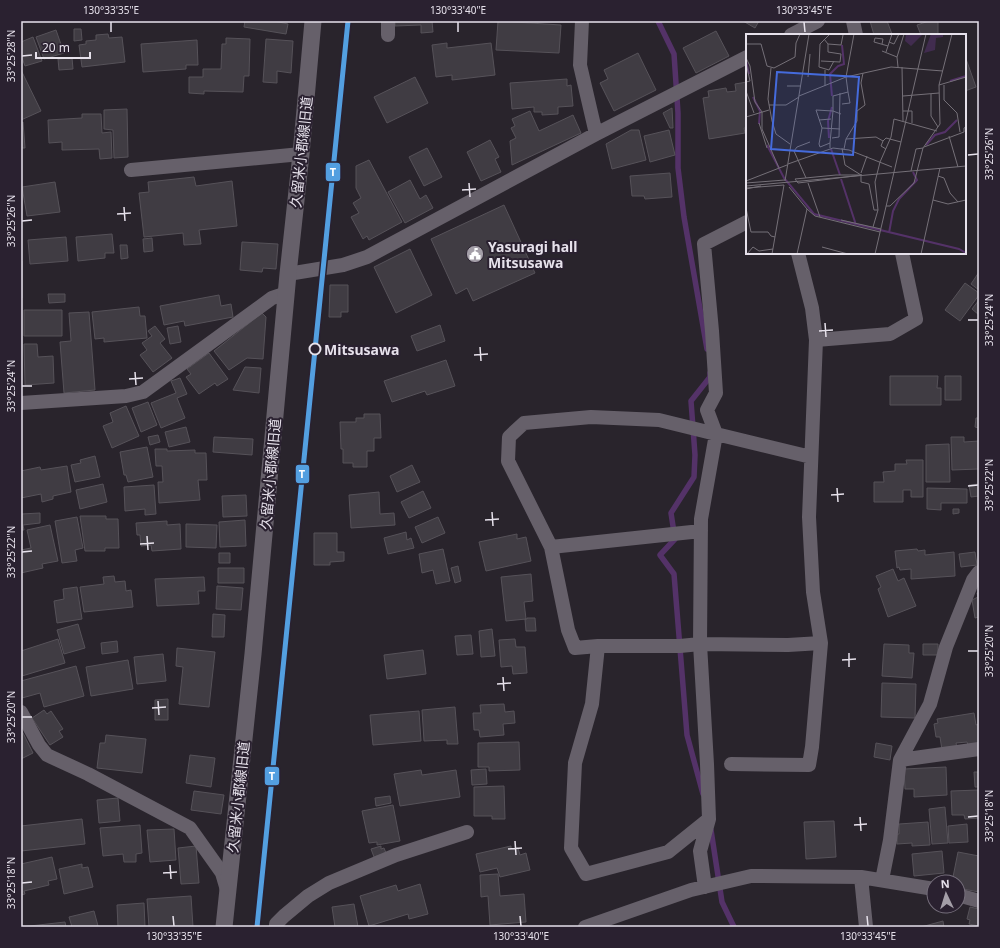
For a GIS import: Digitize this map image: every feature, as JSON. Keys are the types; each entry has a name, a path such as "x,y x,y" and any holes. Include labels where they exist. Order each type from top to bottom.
{"street":[{"name":"久留米小郡線旧道","path":"224,927 253,654 313,21"},
{"path":"582,21 580,65 596,134"},
{"path":"792,34 818,21"},
{"path":"853,21 856,34"},
{"path":"288,274 343,265 367,257 596,134 746,58"},
{"path":"130,170 301,154"},
{"path":"705,887 700,851 709,819 700,644 701,519 716,434 707,410 716,392 704,244 746,223"},
{"path":"731,764 809,765 812,747 821,643 813,592 809,517 816,340 812,308 798,254"},
{"path":"816,340 890,334 916,319 902,254"},
{"path":"21,403 126,396 143,392 272,298 287,293"},
{"path":"811,457 659,420 591,417 524,423 509,437 508,461 551,547 568,630 575,648 598,646 680,646 700,644 780,645 821,643"},
{"path":"551,547 701,532"},
{"path":"882,880 890,840 900,760 930,704 946,648 973,580 979,572"},
{"path":"598,646 592,704 574,763 571,848 586,874 668,852 709,819"},
{"path":"21,712 46,755 88,774 190,828 222,873 228,892"},
{"path":"900,760 979,749"},
{"path":"276,927 276,924 284,916 308,896 329,883 396,855 467,832"},
{"path":"585,927 691,890 751,876 861,877 926,888"},
{"path":"861,877 866,927"},
{"path":"966,897 979,901"}],"building":[{"path":"245,21 274,21 288,24 286,34 244,27"},
{"path":"395,21 432,21 433,32 421,33 421,25 395,26"},
{"path":"498,21 561,25 559,53 496,50"},
{"path":"743,21 759,21 755,28"},
{"path":"870,21 887,21 892,34 874,34"},
{"path":"929,21 938,21 938,34 921,34 917,25"},
{"path":"74,29 81,29 82,40 74,41"},
{"path":"56,30 64,53 44,59 36,37"},
{"path":"716,31 729,56 696,73 683,48"},
{"path":"108,34 109,38 122,37 125,62 82,67 79,45 86,44 86,41 96,40 96,35"},
{"path":"33,37 42,61 25,66 21,55 21,42"},
{"path":"226,38 250,39 249,76 244,76 243,92 204,91 204,94 189,93 189,77 203,77 203,69 221,69 222,44 226,44"},
{"path":"266,39 293,41 291,73 277,71 277,83 263,82"},
{"path":"197,40 198,65 186,65 186,69 143,72 141,44"},
{"path":"447,43 447,48 491,43 495,75 452,80 452,75 436,77 432,45"},
{"path":"638,53 656,90 614,111 600,83 608,79 604,70"},
{"path":"72,58 73,69 59,70 58,59"},
{"path":"966,59 976,87 966,91"},
{"path":"21,70 41,111 21,120"},
{"path":"415,77 428,103 387,123 374,97"},
{"path":"567,79 567,86 571,85 573,106 558,107 558,114 542,115 542,112 534,112 534,107 512,109 510,83"},
{"path":"746,82 745,133 709,139 703,98 709,97 708,91 726,88 727,92 736,91 735,84"},
{"path":"672,108 673,128 670,128 663,113"},
{"path":"127,109 128,157 114,158 113,130 104,129 104,110"},
{"path":"530,111 539,131 573,115 581,133 512,165 510,141 516,138 511,128 515,126 512,119"},
{"path":"82,114 101,114 102,133 111,132 112,158 100,159 99,149 62,150 62,142 49,143 48,120 82,118"},
{"path":"23,122 25,148 21,148 21,123"},
{"path":"631,130 639,130 646,160 612,169 606,144"},
{"path":"669,130 675,155 650,162 644,136"},
{"path":"490,140 499,157 495,159 501,172 481,181 467,152"},
{"path":"427,148 442,177 424,186 409,157"},
{"path":"369,160 402,222 369,240 367,236 363,239 351,217 359,213 353,203 361,198 356,188 356,166"},
{"path":"670,173 672,197 645,199 644,196 632,196 630,176"},
{"path":"194,177 196,186 232,181 237,226 199,230 201,244 184,245 183,233 144,237 139,193 149,192 148,182"},
{"path":"410,180 420,199 426,195 433,208 405,223 388,192"},
{"path":"55,182 60,212 27,216 22,187"},
{"path":"504,205 535,273 473,301 467,288 456,294 431,239"},
{"path":"112,234 114,253 105,253 105,258 78,261 76,237"},
{"path":"66,237 68,261 30,264 28,240"},
{"path":"152,238 153,251 144,252 143,239"},
{"path":"242,242 278,244 276,269 263,268 262,272 240,270"},
{"path":"120,245 127,245 128,258 121,259"},
{"path":"410,249 432,295 396,313 374,267"},
{"path":"22,261 22,298 21,298"},
{"path":"979,272 979,290 971,284"},
{"path":"965,283 979,293 979,295 960,321 945,310"},
{"path":"330,285 348,285 348,312 341,312 341,317 329,317"},
{"path":"48,294 65,294 65,302 49,303"},
{"path":"219,295 221,306 231,304 233,317 185,326 184,321 164,325 160,306"},
{"path":"979,300 979,315 972,309"},
{"path":"139,307 140,316 145,316 147,338 104,342 104,338 95,339 92,312"},
{"path":"24,310 62,310 62,336 24,336"},
{"path":"89,312 95,390 64,393 60,342 71,341 69,313"},
{"path":"262,313 266,317 263,359 247,358 229,370 214,351"},
{"path":"440,325 445,341 417,351 411,336"},
{"path":"155,326 165,339 160,343 172,358 153,372 140,355 147,350 142,343 152,336 148,331"},
{"path":"178,326 181,342 170,344 167,328"},
{"path":"24,344 37,344 38,357 53,356 54,383 25,385"},
{"path":"209,353 228,379 217,386 215,383 199,394 186,377 191,374 187,369"},
{"path":"446,360 455,386 427,395 425,391 392,402 384,381"},
{"path":"245,367 261,368 259,393 233,390"},
{"path":"890,376 938,376 937,388 941,388 941,405 890,405"},
{"path":"945,376 961,376 961,400 945,400"},
{"path":"180,378 187,394 177,398 185,418 161,428 151,403 176,393 171,381"},
{"path":"148,402 157,425 141,432 132,408"},
{"path":"126,406 139,436 112,448 103,426 113,422 110,413"},
{"path":"364,414 380,414 381,438 374,438 374,451 367,451 367,467 353,467 353,463 343,463 340,422 356,422 356,418 364,418"},
{"path":"976,418 979,418 979,428 975,427"},
{"path":"186,427 190,442 169,447 165,432"},
{"path":"158,435 160,442 150,445 148,437"},
{"path":"214,437 253,439 252,455 213,452"},
{"path":"951,437 964,437 964,442 979,441 979,469 952,470"},
{"path":"949,444 950,482 926,482 926,445"},
{"path":"147,447 153,477 128,482 126,475 124,475 120,452"},
{"path":"155,449 167,449 167,451 195,450 195,453 206,453 207,480 198,480 200,500 159,503 158,482 163,482 162,466 156,466"},
{"path":"95,456 100,477 75,482 71,465 81,463 80,460"},
{"path":"906,460 923,460 923,497 911,497 911,490 903,490 903,502 874,502 874,482 884,482 883,472 895,471 895,464 907,464"},
{"path":"412,465 420,482 397,492 390,476"},
{"path":"67,466 71,492 53,496 53,499 42,502 41,494 21,498 21,471 40,467 41,470"},
{"path":"103,484 107,502 80,509 76,490"},
{"path":"979,484 979,496 971,497 969,485"},
{"path":"154,485 156,514 145,515 145,509 125,511 124,487"},
{"path":"927,488 967,489 967,503 941,503 941,510 927,509"},
{"path":"423,491 431,508 409,518 401,502"},
{"path":"379,492 380,514 394,513 395,525 351,528 349,495"},
{"path":"246,495 247,516 223,517 222,496"},
{"path":"953,509 959,509 959,513 953,514"},
{"path":"40,513 40,523 23,525 24,530 21,530 21,514"},
{"path":"80,516 106,516 106,519 118,519 119,548 105,548 105,551 85,551"},
{"path":"77,517 83,548 75,550 77,561 62,563 55,521"},
{"path":"438,517 445,533 422,543 415,527"},
{"path":"245,520 246,546 220,547 219,522"},
{"path":"167,521 167,525 180,524 181,549 152,551 151,545 141,546 140,535 137,535 136,523"},
{"path":"186,524 217,525 216,548 186,547"},
{"path":"50,525 58,561 42,564 43,568 21,573 21,550 31,548 27,530"},
{"path":"406,532 407,540 411,538 414,548 388,554 384,538"},
{"path":"314,533 337,533 337,552 344,552 344,561 330,562 330,565 314,565"},
{"path":"517,534 517,539 526,537 531,561 486,571 479,542"},
{"path":"443,549 450,581 436,584 433,570 422,573 419,554"},
{"path":"917,549 918,551 925,550 925,555 954,552 955,576 911,579 911,569 900,570 899,567 897,568 895,551"},
{"path":"975,552 977,565 961,567 959,554"},
{"path":"219,553 230,553 230,563 219,563"},
{"path":"458,566 461,581 455,583 451,568"},
{"path":"218,568 244,568 244,583 218,583"},
{"path":"893,569 898,581 904,578 916,606 888,617 878,589 881,587 876,576"},
{"path":"531,574 533,601 524,602 526,619 506,621 501,577"},
{"path":"114,576 115,582 125,581 126,591 131,590 133,607 84,612 80,587 104,584 103,577"},
{"path":"204,577 205,591 198,591 199,604 157,606 155,579"},
{"path":"217,586 243,588 241,610 216,609"},
{"path":"77,587 82,619 57,623 54,601 64,599 63,589"},
{"path":"977,593 979,593 979,617 975,618 972,600 978,597"},
{"path":"213,614 225,615 224,637 212,637"},
{"path":"535,618 536,631 526,631 525,619"},
{"path":"78,624 85,648 64,654 57,630"},
{"path":"492,629 495,656 481,657 479,631"},
{"path":"471,635 473,654 457,655 455,636"},
{"path":"58,639 65,663 22,676 21,651"},
{"path":"515,639 516,647 525,647 527,673 513,674 512,666 501,667 499,640"},
{"path":"117,641 118,652 102,654 101,643"},
{"path":"884,644 909,645 909,653 914,653 912,678 882,676"},
{"path":"923,644 938,644 938,655 923,655"},
{"path":"177,648 215,652 209,707 179,704 183,667 176,666"},
{"path":"423,650 426,674 387,679 384,655"},
{"path":"163,654 166,681 137,684 134,657"},
{"path":"128,660 133,689 91,696 86,667"},
{"path":"76,666 84,696 44,707 40,693 22,698 21,681"},
{"path":"882,683 916,684 915,718 881,717"},
{"path":"168,699 168,720 155,720 155,700"},
{"path":"504,704 505,712 514,711 515,723 503,724 504,735 480,737 479,730 474,730 473,713 481,713 480,705"},
{"path":"455,707 458,744 447,744 447,740 424,741 422,710"},
{"path":"44,710 47,714 51,711 63,729 59,731 63,737 50,745 32,718"},
{"path":"419,711 421,741 373,745 370,715"},
{"path":"974,713 976,725 979,724 979,743 968,745 967,742 956,743 957,748 942,750 940,737 936,737 934,724 938,723 937,719"},
{"path":"21,729 33,753 21,759"},
{"path":"106,735 146,739 142,773 97,768 100,743 105,743"},
{"path":"519,742 520,770 489,771 489,767 478,767 478,743"},
{"path":"876,743 892,746 890,760 874,757"},
{"path":"190,755 215,758 211,787 186,783"},
{"path":"946,767 947,795 914,797 914,789 905,789 904,769"},
{"path":"486,769 487,784 472,785 471,770"},
{"path":"421,770 422,775 456,770 460,797 400,806 394,774"},
{"path":"974,772 979,772 979,787 975,787"},
{"path":"504,786 505,819 492,819 492,816 474,816 474,787"},
{"path":"979,790 979,818 965,819 964,815 952,815 951,791"},
{"path":"194,791 224,795 221,814 191,810"},
{"path":"390,796 391,803 376,806 375,798"},
{"path":"118,798 120,821 99,823 97,800"},
{"path":"393,805 400,841 377,845 377,842 369,843 362,811"},
{"path":"945,807 948,843 932,844 929,809"},
{"path":"82,819 85,844 21,851 21,826"},
{"path":"834,821 836,857 806,859 804,822"},
{"path":"928,822 930,845 912,846 912,843 897,844 899,824"},
{"path":"967,824 968,842 949,843 948,826"},
{"path":"140,825 142,853 136,854 136,862 124,862 123,854 103,856 100,828"},
{"path":"174,829 176,860 150,862 147,830"},
{"path":"196,846 199,883 181,884 178,848"},
{"path":"381,846 381,849 384,848 386,853 374,857 371,849"},
{"path":"511,846 511,849 518,848 520,855 526,853 530,870 500,877 497,868 480,872 476,854"},
{"path":"942,851 944,873 914,876 912,854"},
{"path":"958,852 979,856 979,892 966,890 966,874 954,874"},
{"path":"52,857 57,879 48,881 49,885 24,891 25,894 21,895 21,864"},
{"path":"82,864 82,868 88,867 93,887 64,894 59,869"},
{"path":"498,874 500,896 524,894 526,922 490,925 488,896 481,897 480,875"},
{"path":"420,884 428,914 409,919 408,914 369,926 360,896 396,885 398,891"},
{"path":"191,896 193,927 149,927 147,899"},
{"path":"144,903 145,927 118,927 117,905"},
{"path":"354,904 358,927 335,927 332,907"},
{"path":"970,907 979,909 979,926 969,924 970,920 967,919"},
{"path":"94,911 98,926 72,927 69,917"},
{"path":"943,921 944,927 921,927"},
{"path":"65,922 66,927 21,927"}],"waterway":[{"path":"658,21 674,54 678,113 678,168 684,217 707,349"},
{"path":"703,794 687,735 674,574 660,555 675,539 671,513 694,477 695,455 691,401 710,377 710,373"},
{"path":"711,830 722,902 734,927"}],"transit line":[{"name":"T","path":"257,927 348,21"}],"place":[{"name":"Yasuragi hall Mitsusawa","path":"475,254"},
{"name":"Mitsusawa","path":"315,349"}]}
